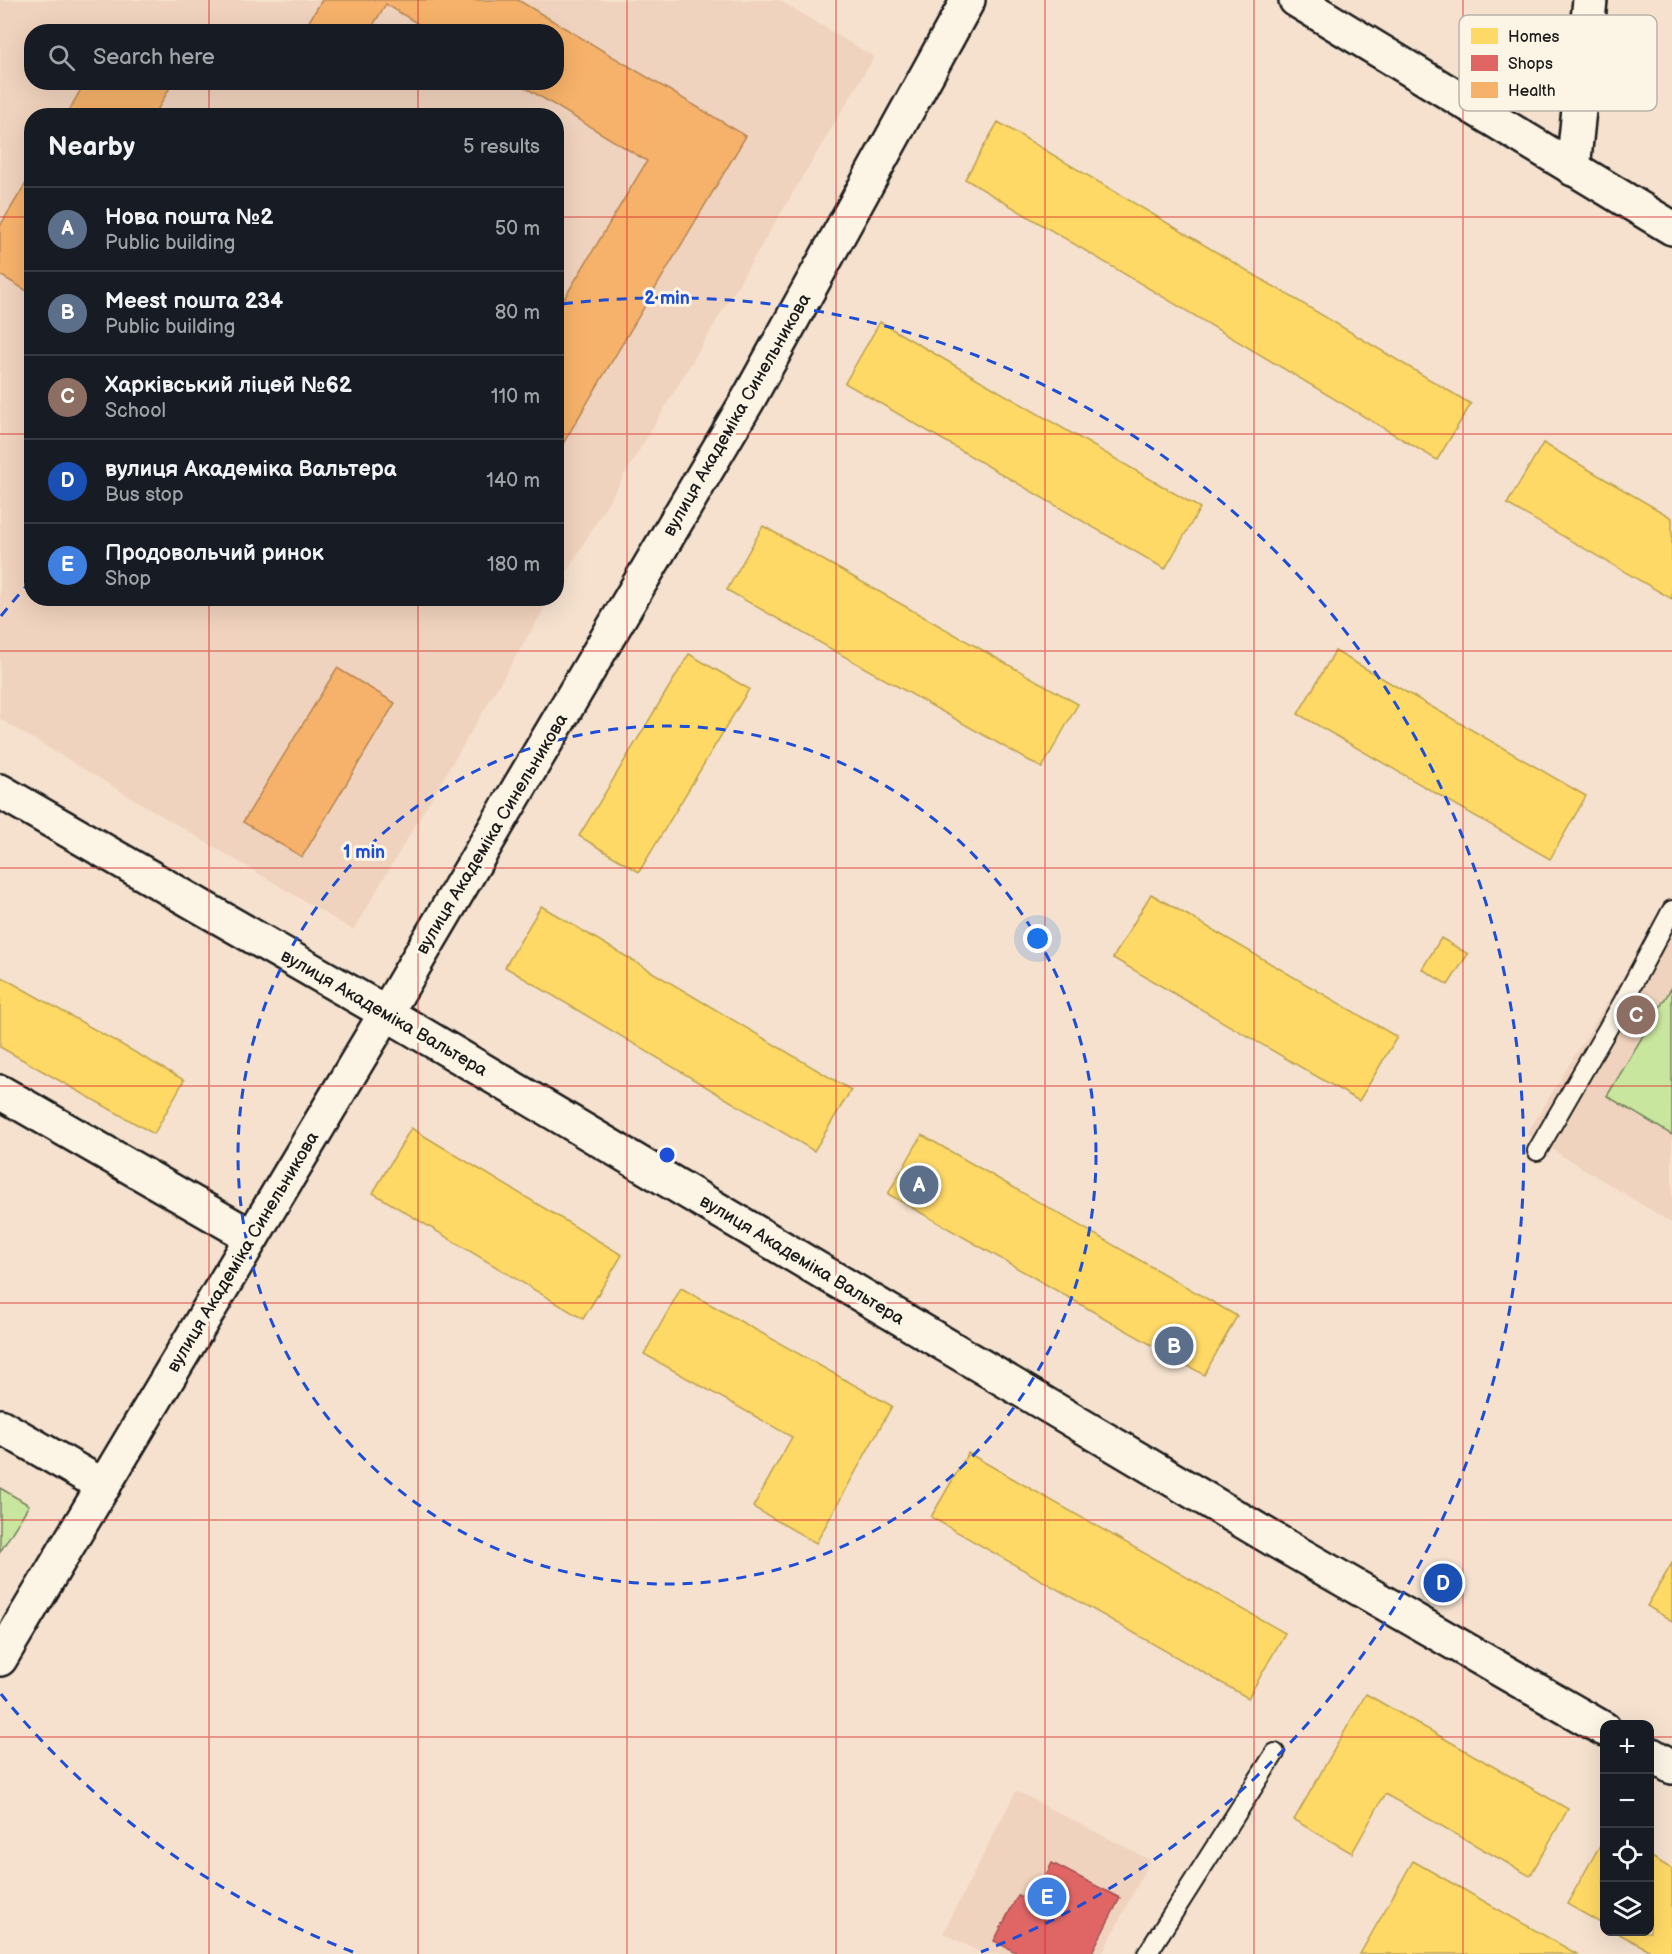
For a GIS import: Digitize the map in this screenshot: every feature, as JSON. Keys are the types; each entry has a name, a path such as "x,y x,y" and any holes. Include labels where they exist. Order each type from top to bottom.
{"street":[{"name":"вулиця Академіка Синельникова","path":"0,1659 386,1013 749,398 969,0"},
{"path":"1296,0 1459,99"},
{"path":"1589,15 1590,0"},
{"path":"1479,111 1672,228"},
{"path":"1574,169 1579,111"},
{"name":"вулиця Академіка Вальтера","path":"0,791 386,1013 1278,1542 1600,1726"},
{"path":"0,1092 252,1237"},
{"path":"0,1426 104,1486"},
{"path":"1654,1757 1672,1767"}],"lane":[{"path":"1537,1151 1623,1002 1672,910"},
{"path":"1147,1954 1275,1753"}],"shaded area":[{"path":"0,0 779,0 874,57 564,576 564,108 24,108 24,606 546,606 353,930 0,719"},
{"path":"1672,896 1672,1223 1527,1134"},
{"path":"1016,1791 1150,1860 1102,1954 984,1954 943,1933"}],"green space":[{"path":"1672,987 1672,1135 1607,1096"},
{"path":"0,1488 29,1505 0,1552"}],"building: Homes":[{"path":"998,122 1471,404 1437,460 965,179"},
{"path":"880,322 1200,508 1165,569 845,383"},
{"path":"1543,443 1672,518 1672,599 1507,504"},
{"path":"763,526 1078,704 1042,768 727,590"},
{"path":"1335,651 1586,796 1550,859 1298,714"},
{"path":"689,654 749,689 639,872 579,836"},
{"path":"1151,894 1397,1037 1359,1101 1113,958"},
{"path":"541,906 851,1090 814,1151 505,967"},
{"path":"1441,938 1468,954 1448,985 1422,969"},
{"path":"0,976 184,1080 154,1134 0,1047"},
{"path":"411,1128 622,1255 583,1319 373,1193"},
{"path":"922,1135 1237,1316 1204,1375 888,1194"},
{"path":"681,1288 892,1406 816,1543 753,1507 792,1437 644,1354"},
{"path":"968,1453 1285,1633 1248,1698 931,1517"},
{"path":"1672,1563 1672,1621 1647,1606"},
{"path":"1366,1694 1568,1809 1530,1876 1385,1794 1352,1853 1294,1820"},
{"path":"1600,1845 1600,1923 1567,1904"},
{"path":"1654,1858 1672,1869 1672,1954 1656,1954 1623,1936 1654,1936"},
{"path":"1413,1861 1577,1954 1360,1954"}],"building: Shops":[{"path":"1052,1863 1120,1898 1091,1954 1019,1954 994,1941 1018,1895 1032,1902"}],"building: Health":[{"path":"322,0 518,0 558,24 418,24 386,4 374,24 308,23"},
{"path":"564,27 746,136 564,442 564,299 647,161 564,111 564,108 559,108 529,90 564,90"},
{"path":"81,90 169,90 158,108 70,108"},
{"path":"24,186 24,289 0,275 0,226"},
{"path":"337,668 395,703 302,857 243,822"}],"place":[{"name":"Харківський ліцей №62","path":"1636,1015"},
{"name":"Нова пошта №2","path":"919,1185"},
{"name":"Meest пошта 234","path":"1174,1346"},
{"name":"вулиця Академіка Вальтера","path":"1443,1583"},
{"name":"Продовольчий ринок","path":"1047,1897"}]}
